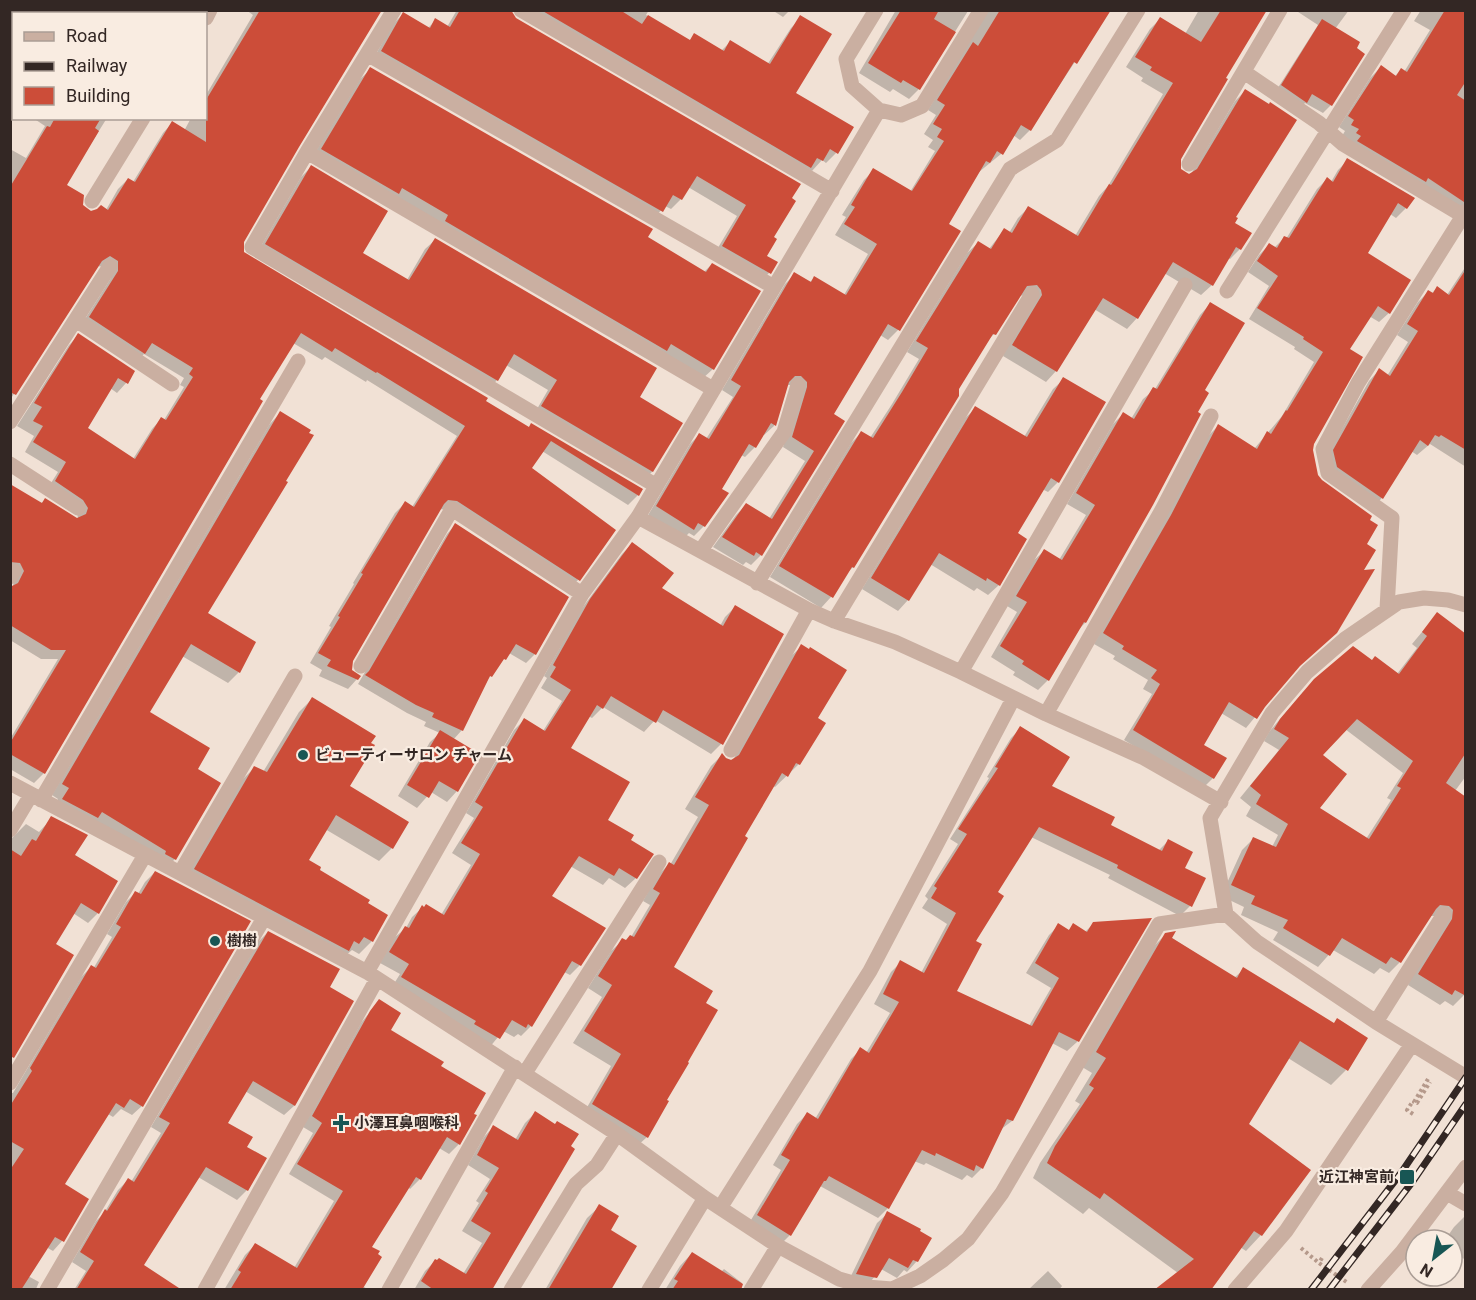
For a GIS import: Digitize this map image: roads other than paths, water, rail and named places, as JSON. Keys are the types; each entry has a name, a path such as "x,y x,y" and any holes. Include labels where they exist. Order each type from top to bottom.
{"street":[{"path":"394,10 252,247 656,485"},
{"path":"521,10 832,191"},
{"path":"876,10 846,59 852,86 879,110 901,115 922,106 981,10"},
{"path":"758,583 1010,169 1057,140 1137,10"},
{"path":"1189,164 1280,10"},
{"path":"1227,291 1404,10"},
{"path":"367,54 774,287"},
{"path":"1244,72 1328,130 1343,144 1464,213 1358,383 1323,449 1328,473 1392,518 1387,609"},
{"path":"205,1290 372,976 582,594 638,517 879,110"},
{"path":"92,201 142,120"},
{"path":"307,152 713,389"},
{"path":"10,422 110,266"},
{"path":"960,672 1185,285"},
{"path":"834,621 1032,294"},
{"path":"76,320 172,384"},
{"path":"10,830 36,797 298,361"},
{"path":"701,550 784,432 798,385"},
{"path":"1046,714 1162,510 1212,416"},
{"path":"10,464 78,508"},
{"path":"361,666 452,509 582,594"},
{"path":"638,517 809,610 896,642 1013,699 1144,758 1221,802"},
{"path":"1466,605 1448,600 1424,598 1399,602 1345,639 1307,672 1272,713 1210,818 1226,914 1257,942 1376,1022 1466,1077"},
{"path":"731,750 809,610"},
{"path":"180,873 295,676"},
{"path":"720,1208 870,971 1013,699"},
{"path":"10,783 372,976 617,1134 705,1198 778,1246 839,1279 867,1287 893,1289 920,1276 968,1239 1002,1193 1159,924 1226,914"},
{"path":"10,1083 144,855"},
{"path":"389,1290 520,1070 659,862"},
{"path":"1376,1022 1444,914"},
{"path":"47,1290 264,918"},
{"path":"1235,1290 1286,1231 1412,1044"},
{"path":"511,1290 576,1184 597,1165 617,1134"},
{"path":"1361,1288 1402,1252 1466,1167"},
{"path":"1447,1192 1466,1204"},
{"path":"649,1290 705,1198"},
{"path":"750,1290 778,1246"}],"railway":[{"path":"1311,1290 1401,1173 1466,1077"},
{"path":"1329,1290 1413,1181 1466,1104"}],"place":[{"name":"ビューティーサロン チャーム","path":"303,755"},
{"name":"樹樹","path":"215,941"},
{"name":"小澤耳鼻咽喉科","path":"341,1123"},
{"name":"近江神宮前","path":"1407,1177"}]}
